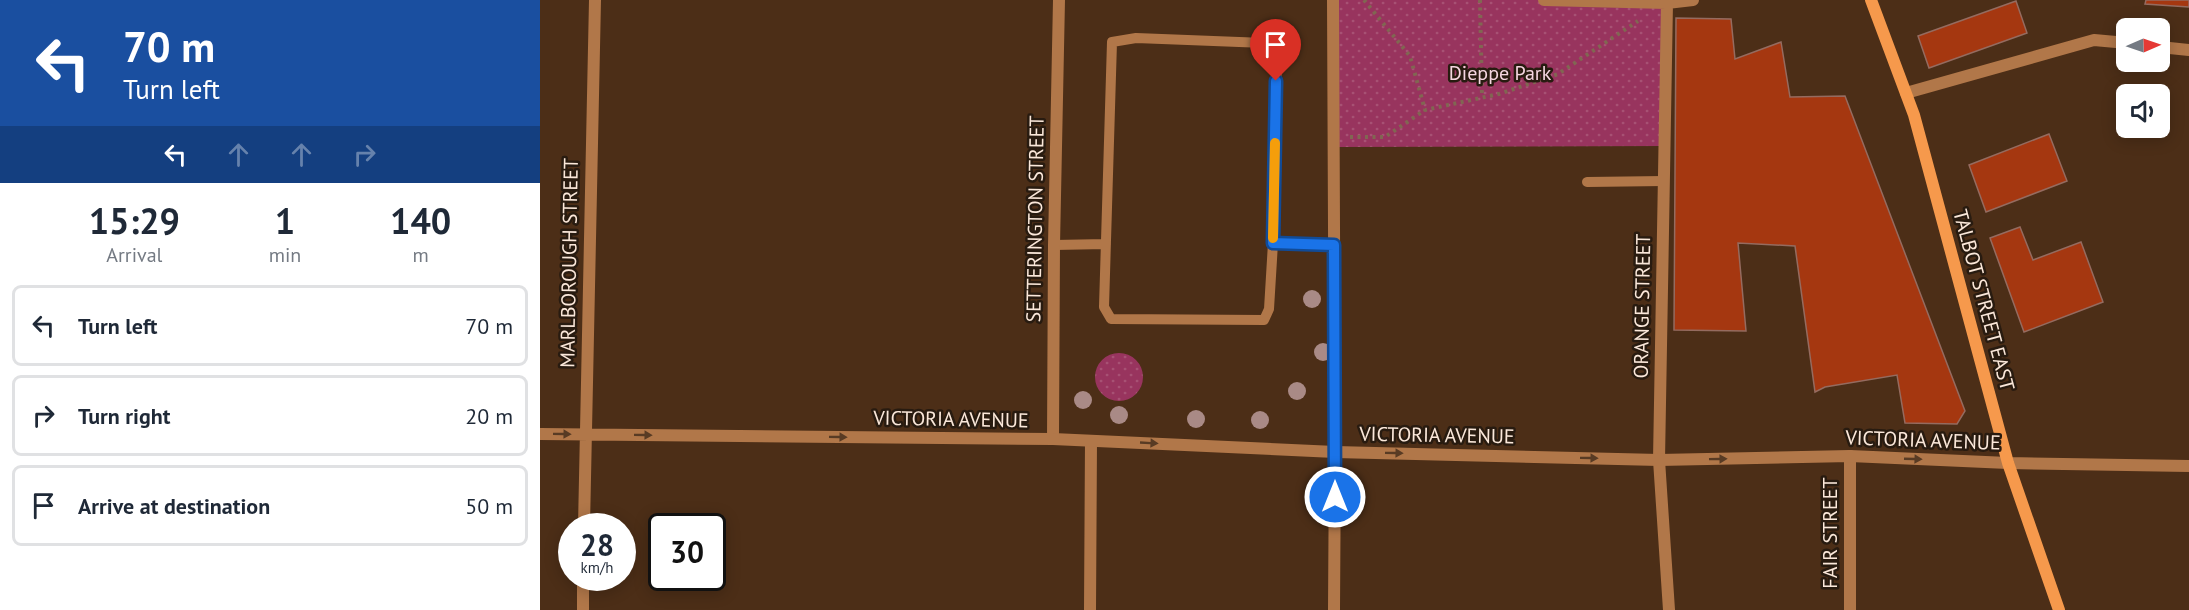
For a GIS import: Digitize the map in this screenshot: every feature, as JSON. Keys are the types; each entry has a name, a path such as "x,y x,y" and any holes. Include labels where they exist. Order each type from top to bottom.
{"main road":[{"name":"TALBOT STREET EAST","path":"1871,0 1914,115 2008,463 2059,610"}],"street":[{"name":"MARLBOROUGH STREET","path":"584,513 595,0"},
{"name":"SETTERINGTON STREET","path":"1053,439 1059,0"},
{"path":"1333,0 1334,610"},
{"path":"1544,0 1667,3 1693,0"},
{"name":"ORANGE STREET","path":"1667,3 1659,460 1669,610"},
{"path":"1906,93 2094,40 2116,42"},
{"path":"2170,48 2189,50"},
{"name":"VICTORIA AVENUE","path":"540,434 1053,439 1335,452 1659,460 1850,456 2008,463 2189,466"},
{"path":"1090,610 1091,441"},
{"name":"FAIR STREET","path":"1850,456 1850,610"},
{"path":"583,591 583,610"}],"lane":[{"path":"1136,38 1265,43 1276,57 1273,243 1269,309 1264,320 1111,318 1104,307 1112,42 1136,38"},
{"path":"1587,182 1664,181"},
{"path":"1273,243 1334,245"},
{"path":"1054,245 1106,244"}],"path":[{"path":"1364,0 1410,56 1425,110"},
{"path":"1480,0 1482,98"},
{"path":"1334,136 1385,137 1425,110 1482,98 1558,74 1640,20"}],"green space":[{"name":"Dieppe Park","path":"1333,0 1544,0 1667,3 1665,146 1334,147"},
{"path":"1119,353 1136,360 1143,377 1136,394 1119,401 1102,394 1095,377 1102,360"}],"building":[{"path":"2146,0 2189,0 2189,7 2145,4"},
{"path":"2016,1 2027,33 1929,68 1918,36"},
{"path":"1676,18 1731,19 1735,59 1781,42 1790,97 1845,96 1965,411 1957,424 1905,423 1897,375 1825,387 1815,392 1795,246 1738,243 1746,331 1674,330"},
{"path":"2049,134 2067,181 1986,212 1969,165"},
{"path":"2020,227 2033,260 2081,242 2103,302 2024,332 1990,238"}],"slow traffic":[{"path":"1273,238 1275,143"}],"route":[{"path":"1276,81 1273,243 1334,245 1335,497"}]}
